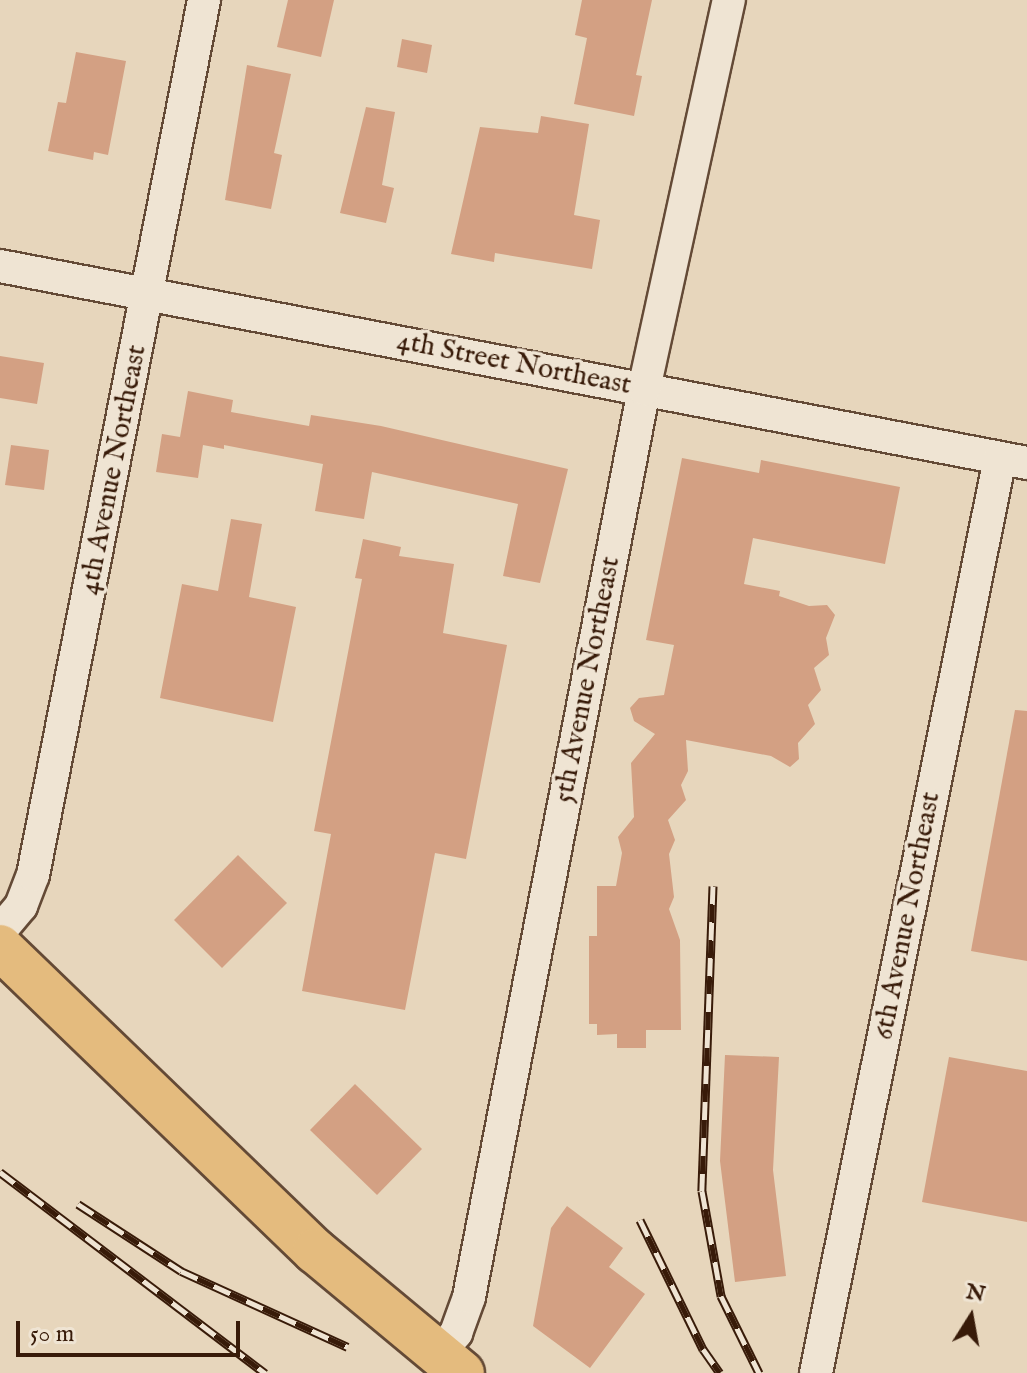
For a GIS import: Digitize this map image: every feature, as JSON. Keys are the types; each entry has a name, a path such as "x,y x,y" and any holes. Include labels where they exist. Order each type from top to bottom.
{"main road":[{"path":"0,947 315,1251 450,1364"}],"street":[{"name":"4th Avenue Northeast","path":"0,931 21,906 33,875 149,295 204,0"},
{"name":"5th Avenue Northeast","path":"450,1364 456,1333 469,1297 644,389 729,0"},
{"name":"4th Street Northeast","path":"0,266 1014,461"},
{"name":"6th Avenue Northeast","path":"816,1373 1014,461"}],"building":[{"path":"288,0 334,0 321,57 277,47"},
{"path":"582,0 652,0 636,75 642,76 634,116 574,104 587,38 575,35"},
{"path":"402,39 432,45 427,73 397,67"},
{"path":"76,52 126,61 108,155 94,152 93,160 48,151 58,102 66,103"},
{"path":"247,65 291,74 274,153 282,155 271,209 225,200"},
{"path":"366,107 395,112 382,185 394,188 386,223 340,213"},
{"path":"541,116 589,124 574,215 600,220 592,269 495,253 494,262 451,254 480,127 538,133"},
{"path":"0,356 44,363 37,404 0,398"},
{"path":"188,391 233,400 231,412 309,426 311,415 381,426 568,469 540,583 503,576 518,504 372,472 364,519 315,511 323,464 224,445 224,449 203,445 198,478 156,472 162,434 180,437"},
{"path":"11,445 49,450 44,490 5,485"},
{"path":"682,458 759,473 761,460 900,487 885,564 753,538 744,584 780,591 779,596 809,606 827,605 835,615 826,638 829,655 814,668 821,690 808,705 815,724 798,743 799,759 790,767 771,756 686,740 688,771 681,785 686,800 668,820 675,840 669,854 674,897 669,909 680,940 681,1030 646,1030 646,1048 617,1048 617,1034 597,1035 597,1024 589,1024 589,936 597,936 597,886 616,886 622,853 618,837 634,817 631,763 655,734 634,721 630,708 639,698 664,695 674,645 646,640"},
{"path":"231,519 262,524 249,597 296,607 273,722 160,698 182,584 218,591"},
{"path":"363,539 401,547 399,556 454,564 443,633 507,645 466,859 435,853 405,1010 302,991 331,834 314,831 362,579 355,578"},
{"path":"1015,710 1027,711 1027,961 971,951"},
{"path":"238,855 287,903 222,968 174,920"},
{"path":"725,1055 779,1057 773,1170 786,1276 735,1282 720,1161"},
{"path":"949,1057 1027,1071 1027,1222 922,1202"},
{"path":"355,1084 422,1149 377,1195 310,1130"},
{"path":"567,1206 623,1248 609,1267 645,1294 590,1368 533,1326 551,1228"}],"railway":[{"path":"713,886 702,1191 721,1296 759,1373"},
{"path":"0,1172 265,1373"},
{"path":"78,1204 181,1271 348,1347"},
{"path":"640,1220 703,1349 720,1373"}]}
